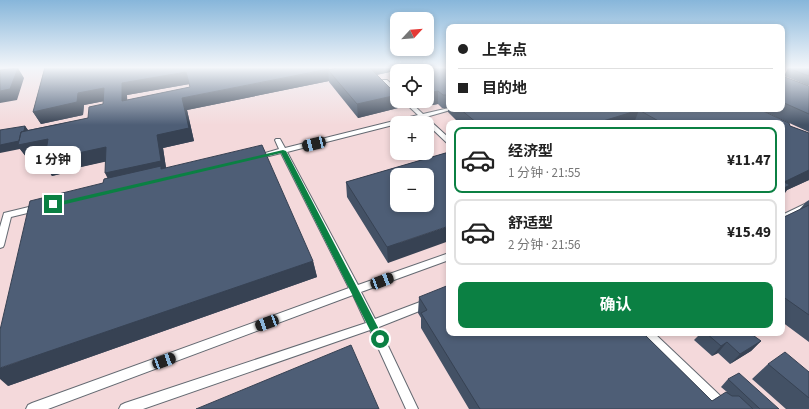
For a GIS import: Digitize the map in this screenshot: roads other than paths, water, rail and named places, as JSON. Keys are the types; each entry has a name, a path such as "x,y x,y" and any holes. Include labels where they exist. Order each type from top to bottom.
{"street":[{"path":"413,108 422,116 446,110"},
{"path":"252,158 390,124"},
{"path":"434,128 446,139"},
{"path":"278,140 373,326 412,409"},
{"path":"785,217 809,205"},
{"path":"0,245 7,215 45,206"},
{"path":"32,409 446,257"},
{"path":"125,409 373,326 435,300"},
{"path":"650,336 726,409"}]}
